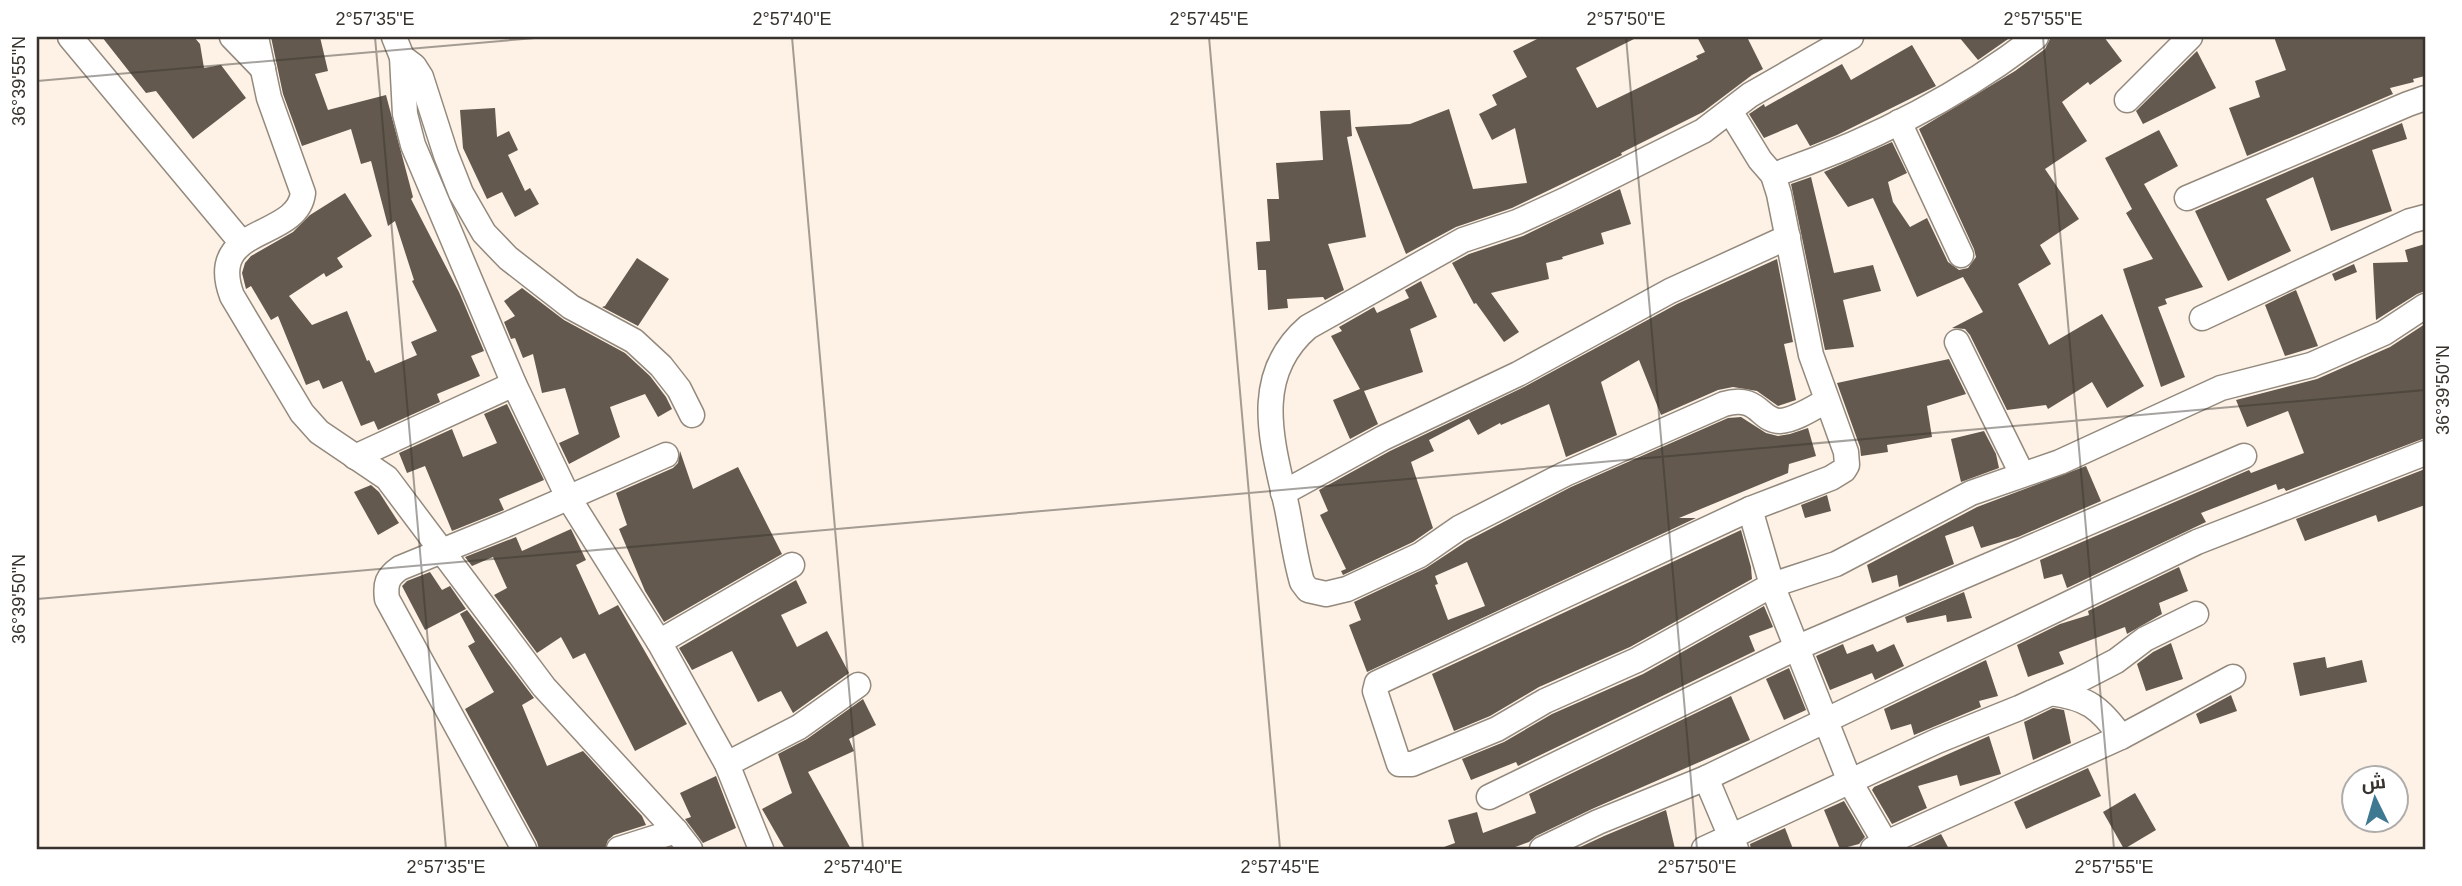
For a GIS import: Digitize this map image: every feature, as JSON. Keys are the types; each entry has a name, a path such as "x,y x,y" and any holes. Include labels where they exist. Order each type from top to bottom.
{"street":[{"path":"70,37 241,242"},
{"path":"232,37 263,69"},
{"path":"256,37 269,98 303,193 301,206 294,214 241,242 226,270 232,296 302,413 319,432 387,478 544,687 683,840"},
{"path":"1826,401 1790,418 1777,421 1770,419 1749,403 1734,401 1724,404 1565,474 1459,528 1420,555 1347,589 1326,594 1308,590 1302,582 1272,442 1271,410 1275,376 1281,358 1300,334 1462,240 1517,222 1703,131 1751,95 1851,37"},
{"path":"1773,176 1830,156 1899,122 1965,87 2036,37"},
{"path":"2127,100 2190,37"},
{"path":"398,47 405,114 413,145 514,384 568,497 659,642 727,764 761,849"},
{"path":"398,47 422,78 446,155 461,192 484,233 508,258 571,307 634,341 662,366 679,389 692,415"},
{"path":"2187,198 2425,98"},
{"path":"1730,111 1773,176 1811,355 1846,452 1847,465 1831,478 1750,509 1377,683 1375,691 1399,764 1412,764 1497,729 1545,701 1637,660 1772,585 1836,564 1947,504 2060,462 2221,388 2311,365 2384,332 2425,306"},
{"path":"1899,122 1961,255"},
{"path":"2202,318 2410,221 2425,217"},
{"path":"1283,493 1383,439 1518,374 1670,291 1788,237"},
{"path":"1957,342 2022,474"},
{"path":"355,457 514,384"},
{"path":"1542,849 1598,822 1706,778 2197,542 2425,453"},
{"path":"524,849 387,599 385,586 389,576 400,568 666,455"},
{"path":"1489,797 1796,648 2244,456"},
{"path":"1750,509 1772,585 1796,648 1850,782 1882,847 2121,737 2233,677"},
{"path":"659,642 792,565"},
{"path":"1704,849 1734,842 1937,741 2051,693 2116,661 2145,639 2196,614"},
{"path":"727,764 799,727 858,685"},
{"path":"2051,693 2074,696 2095,706 2121,737"},
{"path":"1706,778 1734,842"},
{"path":"619,849 683,840"}],"building":[{"path":"102,37 194,37 200,44 204,68 221,65 246,98 193,139 156,91 146,93"},
{"path":"271,37 320,37 328,71 315,74 328,110 386,95 413,197 411,199 459,292 484,351 471,356 480,376 437,394 440,402 378,430 374,421 361,426 342,381 323,389 319,380 306,385 278,316 271,320 251,286 246,289 242,273 251,256 293,232 310,215 345,193 372,236 337,258 343,267 326,277 324,273 289,296 312,325 347,311 367,361 369,360 375,373 417,355 411,342 437,331 412,281 414,280 395,221 388,226 371,161 361,164 351,129 302,146 283,94"},
{"path":"1541,37 1638,37 1576,68 1597,108 1698,59 1696,56 1705,52 1697,37 1747,37 1763,69 1703,112 1621,153 1622,155 1512,208 1456,227 1406,254 1355,127 1410,124 1449,109 1473,189 1527,183 1515,128 1492,140 1479,114 1497,105 1492,95 1527,77 1513,51"},
{"path":"1959,37 2011,37 1978,60"},
{"path":"2051,37 2104,37 2122,61 2062,102 2087,141 2045,169 2079,219 2040,245 2051,264 2018,284 2049,345 2102,314 2144,386 2107,408 2092,382 2048,409 2046,405 2007,410 1970,335 1965,329 1952,328 1983,312 1963,277 1917,297 1873,198 1848,207 1824,172 1892,142 1907,173 1888,182 1893,202 1910,227 1927,218 1948,262 1959,270 1968,268 1976,257 1974,249 1919,129 2015,71 2045,49"},
{"path":"2274,37 2425,37 2425,76 2413,79 2414,82 2390,88 2393,94 2247,156 2229,108 2260,97 2255,81 2286,70"},
{"path":"1912,45 1936,86 1837,135 1810,146 1797,124 1764,138 1749,114 1842,64 1851,80"},
{"path":"2197,51 2216,88 2143,124 2136,111"},
{"path":"495,108 497,137 509,131 518,150 508,155 525,191 530,188 539,204 515,217 502,192 487,199 463,148 460,110"},
{"path":"1350,110 1352,136 1347,137 1366,237 1328,244 1344,290 1325,300 1323,297 1287,299 1288,308 1268,310 1266,270 1258,270 1256,242 1270,241 1267,199 1279,199 1276,163 1323,160 1320,111"},
{"path":"2402,123 2407,139 2372,150 2392,211 2331,231 2313,177 2266,199 2291,251 2228,281 2195,211"},
{"path":"2159,130 2178,166 2144,184 2203,287 2165,299 2167,304 2158,307 2185,377 2161,387 2123,269 2153,259 2126,213 2132,209 2105,158"},
{"path":"1811,177 1834,273 1873,265 1881,291 1843,300 1854,347 1825,350 1791,184"},
{"path":"1620,189 1631,224 1601,233 1604,244 1546,263 1549,279 1491,293 1519,332 1504,342 1476,303 1474,304 1452,263 1469,254 1523,236"},
{"path":"2425,244 2425,291 2376,320 2373,263 2408,262 2405,250"},
{"path":"637,258 669,279 638,326 602,307"},
{"path":"1777,259 1793,342 1784,344 1796,400 1778,406 1757,391 1733,387 1718,390 1661,415 1639,360 1601,382 1617,435 1566,457 1549,404 1501,425 1500,423 1478,435 1469,419 1429,440 1434,451 1411,462 1433,528 1413,542 1343,575 1341,571 1346,569 1320,515 1328,511 1319,490 1390,451 1524,387 1677,304"},
{"path":"2354,264 2357,272 2335,281 2332,274"},
{"path":"1421,281 1437,317 1410,329 1423,372 1364,391 1378,424 1350,439 1333,400 1360,389 1331,336 1342,331 1339,327 1374,307 1377,313 1409,298 1405,290"},
{"path":"522,288 564,320 625,353 650,376 672,409 658,417 645,394 610,407 620,437 569,464 559,443 579,434 565,388 542,393 533,354 523,358 515,338 511,339 504,322 515,316 504,301"},
{"path":"2296,290 2318,346 2285,356 2265,305"},
{"path":"2425,324 2425,438 2286,491 2284,488 2278,490 2276,484 2201,513 2206,522 2067,588 2062,574 2044,579 2040,560 2249,470 2251,473 2304,453 2288,411 2247,427 2236,400 2317,379 2390,347"},
{"path":"1949,359 1966,394 1927,406 1932,437 1887,445 1888,452 1861,456 1837,383"},
{"path":"507,404 544,480 499,499 504,510 452,531 425,466 407,473 399,453 452,429 463,457 497,443 484,414"},
{"path":"1741,417 1766,433 1778,436 1808,428 1816,456 1789,464 1788,473 1679,518 1696,518 1367,672 1349,625 1361,620 1354,602 1426,568 1467,541 1571,487 1728,418","holes":["1467,562 1485,606 1448,620 1435,585 1438,584 1435,576"]},
{"path":"1984,431 1996,454 1999,468 1961,482 1951,439"},
{"path":"680,451 693,489 738,467 782,554 664,622 645,591 619,529 627,525 616,493 673,468 678,463"},
{"path":"2086,466 2101,501 2018,537 1981,548 1973,526 1945,536 1954,564 1899,587 1897,575 1872,583 1867,565 1977,507"},
{"path":"2425,469 2425,505 2378,522 2376,515 2305,541 2296,519"},
{"path":"371,485 379,492 399,523 378,535 354,492"},
{"path":"1827,495 1831,511 1805,518 1801,505"},
{"path":"571,529 586,560 576,565 599,615 618,605 687,724 635,751 585,653 573,659 561,637 537,653 494,595 507,588 493,557 472,566 465,557 516,537 522,551"},
{"path":"1741,530 1752,579 1630,647 1539,687 1490,716 1454,731 1432,674"},
{"path":"2179,567 2188,591 2159,603 2162,614 2127,634 2125,627 2059,652 2064,664 2028,677 2017,645 2060,624 2089,615 2088,611"},
{"path":"430,572 442,590 450,586 466,609 425,630 402,586 407,581"},
{"path":"796,580 807,603 781,615 797,647 827,631 849,673 793,713 781,691 758,702 732,651 692,670 679,648"},
{"path":"1964,592 1972,618 1947,622 1946,615 1907,623 1905,617"},
{"path":"1764,606 1773,627 1749,636 1755,651 1518,766 1516,762 1471,780 1462,759 1504,742 1552,714 1643,674"},
{"path":"467,610 534,698 522,705 547,766 583,751 642,816 646,825 614,835 608,840 605,849 539,849 465,709 494,692 468,646 475,642 460,614"},
{"path":"2171,643 2183,679 2146,691 2137,664"},
{"path":"1843,644 1847,654 1873,644 1877,652 1894,644 1904,666 1875,680 1872,673 1830,690 1816,656"},
{"path":"2325,657 2327,668 2362,660 2367,682 2300,696 2293,663"},
{"path":"1986,660 1998,696 1979,701 1981,707 1914,735 1911,724 1891,730 1884,709"},
{"path":"1789,668 1806,710 1784,720 1766,679"},
{"path":"2231,695 2237,711 2200,724 2196,714"},
{"path":"1731,696 1750,740 1592,809 1510,849 1445,849 1444,847 1455,843 1448,820 1477,812 1483,833 1536,813 1529,794"},
{"path":"863,699 876,725 849,739 854,751 808,772 851,849 785,849 762,809 792,793 778,754 807,739"},
{"path":"2053,708 2064,710 2071,743 2033,760 2024,722"},
{"path":"1989,736 2001,774 1960,786 1957,775 1918,786 1927,808 1892,824 1872,790 1874,787"},
{"path":"2088,768 2101,796 2026,829 2014,802"},
{"path":"716,776 736,828 703,843 685,819 691,817 680,793"},
{"path":"2135,793 2156,830 2124,849 2103,812"},
{"path":"1844,801 1865,837 1859,844 1840,849 1824,810"},
{"path":"1666,810 1675,849 1576,849 1604,836"},
{"path":"1785,828 1793,849 1751,849 1750,844"},
{"path":"1941,834 1949,849 1909,849"}]}
